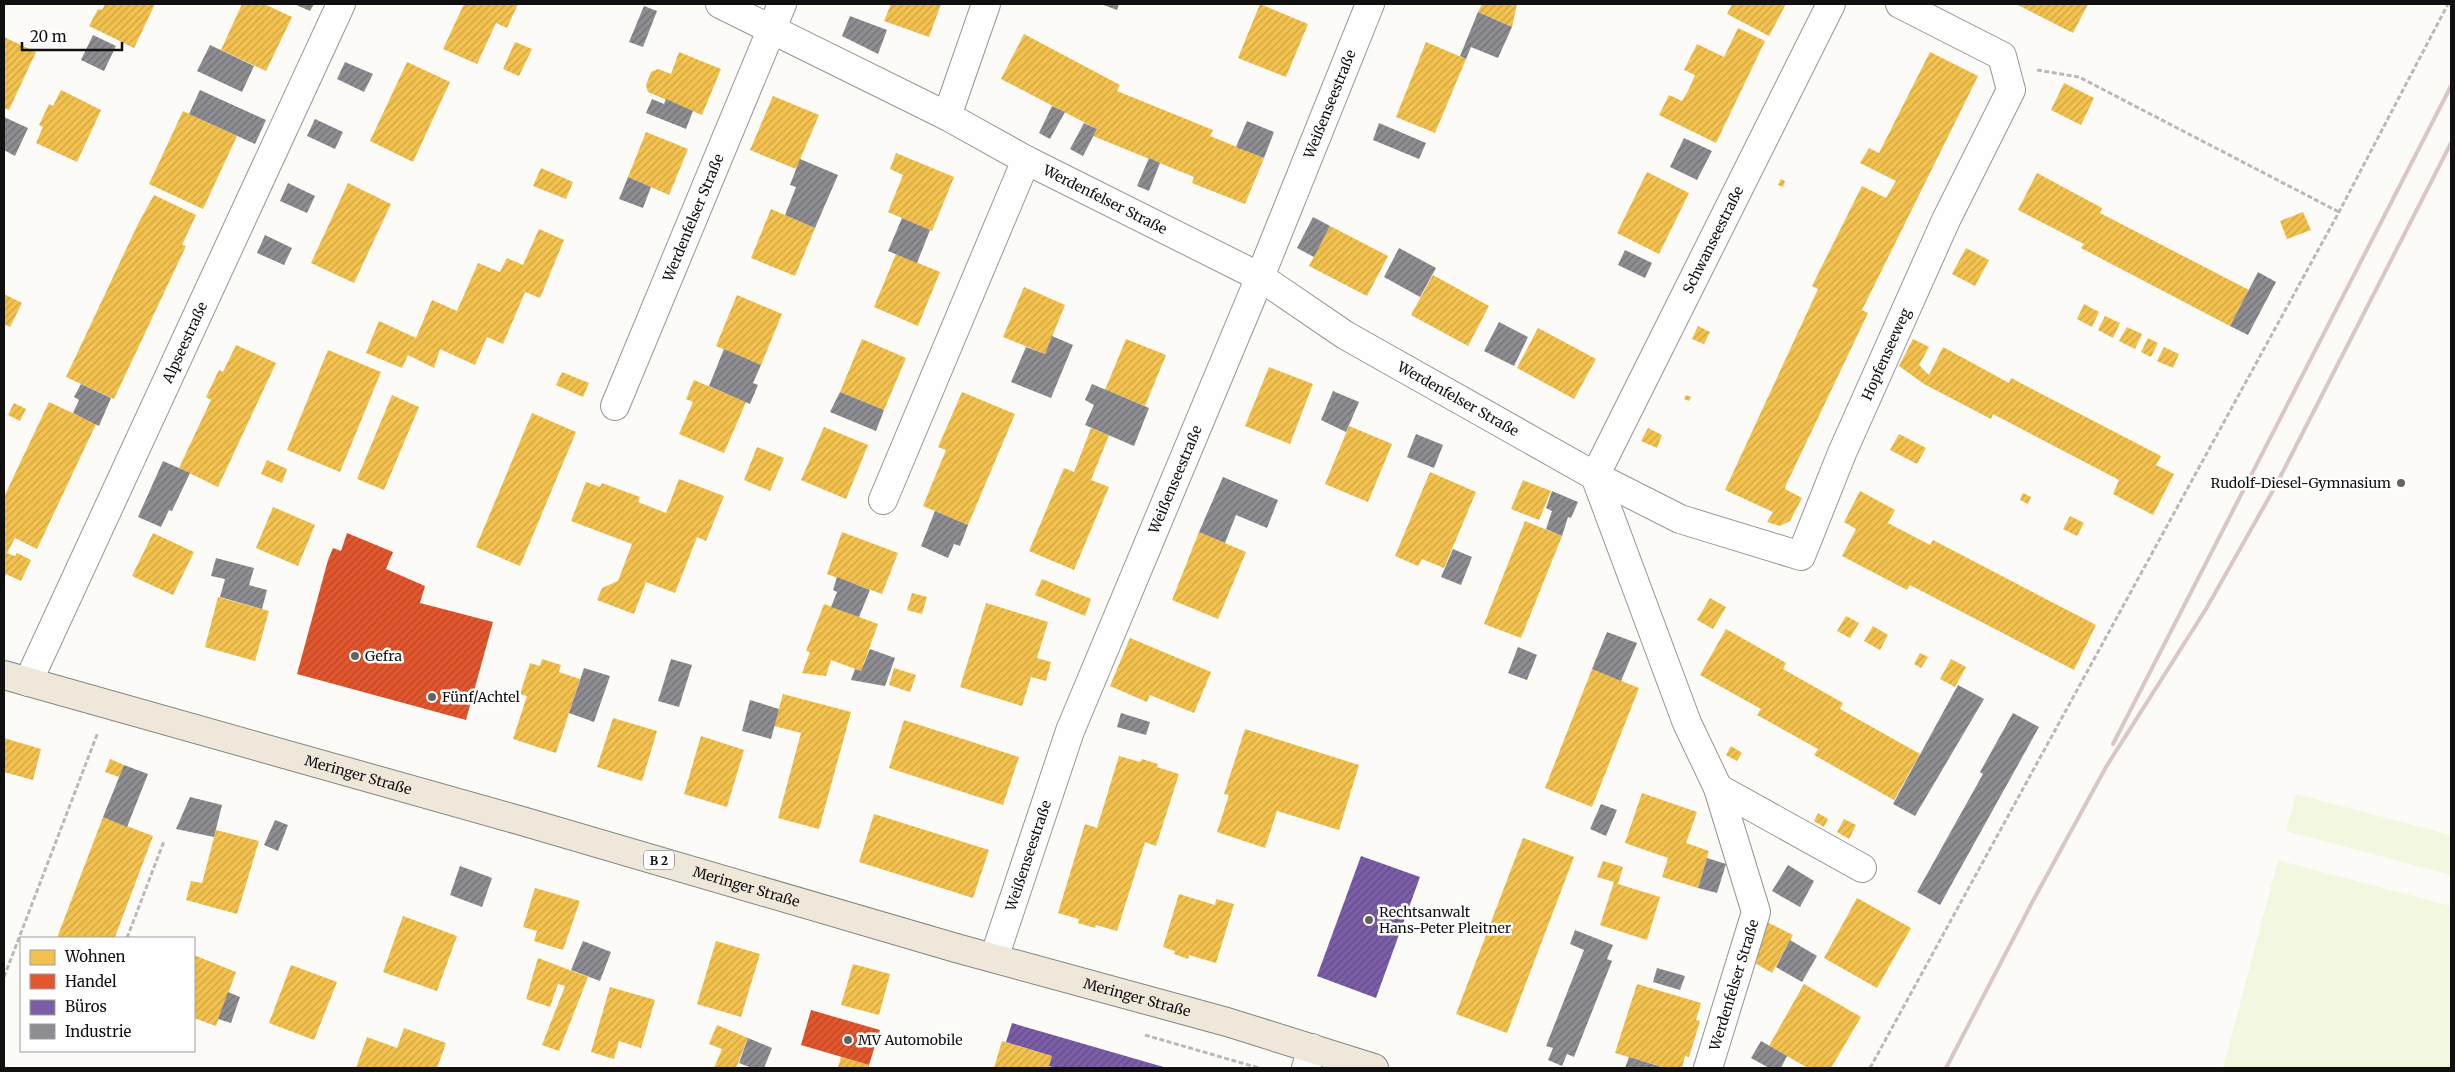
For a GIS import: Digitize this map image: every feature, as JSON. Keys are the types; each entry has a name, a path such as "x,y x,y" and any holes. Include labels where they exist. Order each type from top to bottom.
{"main road":[{"name":"Meringer Straße","path":"16,678 994,958 1227,1022 1309,1058 1374,1068"}],"street":[{"name":"Alpseestraße","path":"16,678 341,4"},
{"name":"Werdenfelser Straße","path":"720,4 947,116 1026,160 1260,277 1345,335 1595,476 1687,723 1718,788 1756,912 1708,1068"},
{"name":"Werdenfelser Straße","path":"615,406 782,4"},
{"path":"947,116 986,4"},
{"name":"Weißenseestraße","path":"994,958 1070,731 1260,277 1370,4"},
{"name":"Schwanseestraße","path":"1595,476 1831,4"},
{"path":"1900,4 2002,56"},
{"name":"Hopfenseeweg","path":"1595,476 1680,519 1801,556 1842,453 1942,230 2011,90 2002,56"},
{"name":"Werdenfelser Straße","path":"883,500 1026,160"},
{"path":"1718,788 1862,868"}],"path":[{"path":"1870,1068 2339,212 2448,4"},
{"path":"2002,56 2021,67 2078,77 2339,212"},
{"path":"4,977 108,705"},
{"path":"126,937 164,842"}],"green space":[{"path":"2296,794 2451,835 2451,875 2286,831"},
{"path":"2278,860 2451,906 2451,1068 2223,1068"}],"building: Wohnen":[{"path":"105,4 155,4 134,48 89,26 98,9 102,10"},
{"path":"242,4 264,4 292,17 266,71 221,50"},
{"path":"464,4 518,4 507,28 496,23 477,64 443,49"},
{"path":"891,4 941,4 929,37 884,21"},
{"path":"1260,4 1308,24 1286,77 1238,58"},
{"path":"1482,4 1517,4 1512,27 1478,12"},
{"path":"1732,4 1786,4 1769,36 1727,14"},
{"path":"2016,4 2088,4 2073,33"},
{"path":"1738,28 1765,41 1716,143 1659,115 1669,95 1682,101 1688,91 1695,75 1684,70 1697,44 1724,57"},
{"path":"1024,34 1120,85 1117,91 1213,130 1210,136 1264,158 1245,204 1192,183 1194,177 1093,136 1097,129 1001,79"},
{"path":"4,37 36,52 9,110 4,108"},
{"path":"515,42 532,49 519,76 503,69"},
{"path":"1426,42 1466,59 1435,133 1396,117"},
{"path":"679,52 721,69 702,115 648,92 646,85 651,72 658,69 671,74"},
{"path":"1930,52 1978,76 1862,310 1868,313 1786,485 1785,489 1802,498 1790,521 1780,526 1767,522 1773,512 1725,490 1818,289 1812,286 1862,186 1886,198 1896,181 1860,163 1869,148 1879,153"},
{"path":"407,62 450,82 413,162 370,141"},
{"path":"2064,83 2094,98 2081,125 2051,110"},
{"path":"61,90 101,110 77,162 36,143 43,127 39,125 49,104 53,106"},
{"path":"773,96 819,115 796,169 750,150"},
{"path":"183,111 237,136 203,209 149,184"},
{"path":"646,132 688,149 669,195 628,177"},
{"path":"896,153 954,177 932,231 888,212 903,175 890,169"},
{"path":"541,168 573,182 566,199 533,186"},
{"path":"1647,172 1689,193 1659,254 1617,233"},
{"path":"2037,173 2102,208 2100,213 2249,290 2230,326 2081,248 2084,244 2018,210"},
{"path":"1781,179 1785,181 1783,187 1778,185"},
{"path":"348,183 391,204 354,283 311,263"},
{"path":"154,195 196,215 182,245 186,246 114,399 66,377 138,224"},
{"path":"771,209 815,228 795,276 751,258"},
{"path":"2303,212 2311,230 2287,239 2280,221"},
{"path":"1330,226 1388,256 1367,296 1309,266"},
{"path":"539,229 564,240 540,298 525,292 503,344 487,337 475,365 440,349 434,368 408,355 402,368 366,353 379,321 416,338 432,300 457,311 478,263 500,272 507,258 523,265"},
{"path":"1966,248 1989,260 1975,286 1952,274"},
{"path":"896,254 940,272 918,326 874,307"},
{"path":"1433,275 1489,306 1468,346 1411,315"},
{"path":"1024,287 1065,305 1045,354 1003,337"},
{"path":"4,294 22,303 10,327 4,324"},
{"path":"737,295 782,314 761,365 716,346"},
{"path":"2084,304 2099,312 2092,327 2077,319"},
{"path":"2105,316 2120,323 2113,338 2098,330"},
{"path":"1698,326 1710,332 1704,344 1692,339"},
{"path":"2127,327 2142,334 2135,349 2119,341"},
{"path":"1538,328 1596,359 1574,399 1517,368"},
{"path":"2148,338 2158,343 2151,357 2141,352"},
{"path":"862,339 906,358 884,410 840,392"},
{"path":"1126,339 1166,355 1145,406 1105,390"},
{"path":"1913,339 1929,347 1919,365 1929,375 1943,347 2009,383 2011,378 2161,456 2156,465 2174,474 2153,515 2113,494 2119,480 1993,414 1991,419 1924,384 1899,366"},
{"path":"236,345 276,363 218,487 179,468 211,400 206,397 219,370 223,372"},
{"path":"2164,347 2179,354 2173,368 2157,361"},
{"path":"328,350 381,372 340,472 287,450"},
{"path":"1269,367 1313,384 1290,444 1245,426"},
{"path":"562,372 589,383 583,397 556,385"},
{"path":"694,380 746,402 724,453 679,434 693,402 686,399"},
{"path":"962,392 1015,414 968,525 923,506 946,450 938,447"},
{"path":"392,395 419,407 384,490 357,479"},
{"path":"1686,395 1691,397 1689,401 1684,399"},
{"path":"49,402 96,424 37,549 15,538 7,553 15,556 17,553 31,560 21,581 6,574 4,581 4,497"},
{"path":"14,403 26,409 20,421 8,415"},
{"path":"532,413 576,432 520,566 476,547"},
{"path":"1349,426 1392,444 1368,502 1325,484"},
{"path":"824,427 868,445 846,499 801,480"},
{"path":"1091,428 1109,435 1091,480 1109,487 1074,570 1029,551 1064,468 1074,472"},
{"path":"1648,428 1662,435 1657,448 1641,441"},
{"path":"1899,434 1926,448 1917,464 1890,450"},
{"path":"757,447 784,458 770,491 744,480"},
{"path":"267,460 287,469 282,483 261,474"},
{"path":"1430,472 1476,492 1444,568 1422,559 1418,566 1395,556"},
{"path":"679,479 724,496 706,541 697,537 675,593 646,582 634,614 597,600 602,588 618,581 632,544 571,521 586,482 600,487 602,483 640,497 638,502 666,513"},
{"path":"1523,480 1551,491 1539,520 1511,509"},
{"path":"1860,491 1895,510 1888,523 1930,545 1933,540 2096,625 2074,670 1910,585 1907,590 1842,556 1856,529 1844,522"},
{"path":"2023,493 2031,497 2028,504 2020,500"},
{"path":"273,507 315,525 298,566 256,548"},
{"path":"2070,516 2084,523 2077,536 2063,529"},
{"path":"1525,521 1562,536 1521,638 1484,624"},
{"path":"842,532 898,553 882,594 827,574"},
{"path":"1199,532 1246,552 1218,619 1172,600"},
{"path":"153,533 194,552 173,595 132,576"},
{"path":"1042,579 1091,599 1085,616 1035,595"},
{"path":"912,593 927,597 922,614 907,610"},
{"path":"218,597 269,611 255,661 205,647"},
{"path":"1710,598 1726,607 1713,629 1697,620"},
{"path":"986,603 1048,622 1037,658 1051,662 1046,681 1031,677 1022,706 960,687"},
{"path":"824,604 878,624 861,671 831,660 826,676 802,673 810,652 806,651"},
{"path":"1846,616 1859,623 1850,638 1837,631"},
{"path":"1873,626 1888,635 1880,650 1864,641"},
{"path":"1726,629 1786,663 1783,669 1843,703 1840,709 1920,754 1894,800 1814,755 1818,749 1757,715 1761,709 1700,675"},
{"path":"1130,638 1211,672 1194,713 1150,695 1147,702 1110,686"},
{"path":"1920,653 1928,657 1921,668 1914,664"},
{"path":"542,659 561,665 559,672 580,679 556,753 513,739 527,696 520,694 530,663 540,666"},
{"path":"1951,659 1966,667 1955,687 1940,679"},
{"path":"894,668 916,675 910,692 889,685"},
{"path":"1592,669 1639,688 1592,807 1545,788"},
{"path":"783,694 851,712 819,829 778,818 801,733 774,726"},
{"path":"613,718 657,731 642,781 597,767"},
{"path":"904,720 1019,757 1003,805 889,768"},
{"path":"1245,729 1359,765 1339,830 1277,811 1265,848 1217,832 1229,795 1224,794"},
{"path":"701,736 744,750 727,807 684,794"},
{"path":"4,738 41,749 33,780 4,772"},
{"path":"1731,746 1742,753 1737,761 1726,755"},
{"path":"1119,756 1140,762 1142,759 1158,764 1157,767 1179,774 1156,846 1145,842 1117,931 1096,925 1095,928 1078,923 1079,919 1058,913 1085,824 1097,828"},
{"path":"110,759 124,765 119,777 105,772"},
{"path":"1642,793 1697,812 1686,843 1709,851 1698,888 1662,877 1668,858 1625,843"},
{"path":"1818,813 1828,819 1824,827 1814,821"},
{"path":"874,814 989,850 973,898 859,862"},
{"path":"103,817 153,836 115,937 57,937"},
{"path":"1844,819 1856,825 1849,839 1837,832"},
{"path":"216,830 259,841 237,914 186,900 191,881 202,883"},
{"path":"1523,838 1574,857 1507,1033 1456,1014"},
{"path":"1603,861 1623,867 1618,884 1660,897 1647,940 1600,925 1614,882 1597,877"},
{"path":"535,888 580,901 563,950 534,941 537,931 523,927"},
{"path":"1179,894 1215,905 1216,899 1234,904 1216,963 1189,955 1188,959 1174,954 1175,951 1163,947"},
{"path":"1857,898 1911,928 1877,988 1824,958"},
{"path":"403,916 457,936 437,991 383,972"},
{"path":"1767,922 1793,935 1772,973 1755,963"},
{"path":"716,941 760,954 741,1017 697,1004"},
{"path":"195,955 236,972 216,1026 195,1018"},
{"path":"538,958 588,977 559,1051 542,1045 565,986 558,984 550,1007 526,999"},
{"path":"853,964 890,974 879,1015 841,1005"},
{"path":"291,965 337,982 314,1040 269,1023"},
{"path":"1637,984 1701,1003 1696,1020 1700,1021 1689,1057 1685,1056 1682,1068 1666,1068 1615,1053"},
{"path":"1804,984 1861,1017 1831,1068 1808,1068 1769,1046"},
{"path":"610,987 655,1000 641,1048 619,1041 614,1059 591,1052"},
{"path":"717,1025 748,1038 736,1068 714,1068 722,1049 709,1044"},
{"path":"404,1028 446,1043 437,1068 356,1068 367,1037 397,1048"},
{"path":"1002,1041 1052,1056 1049,1068 994,1068"},
{"path":"841,1057 869,1065 869,1068 838,1068"}],"building: Handel":[{"path":"347,533 393,552 386,569 425,586 420,603 493,622 466,720 297,674 328,560 333,548 341,551"},
{"path":"811,1010 880,1030 869,1065 801,1045"}],"building: Büros":[{"path":"1361,856 1420,877 1376,998 1317,976"},
{"path":"1012,1023 1167,1068 1056,1068 1049,1066 1052,1056 1006,1042"}],"building: Industrie":[{"path":"294,4 314,4 310,11"},
{"path":"1101,4 1119,4 1117,10"},
{"path":"644,6 657,11 643,47 629,42"},
{"path":"1478,12 1512,27 1498,58 1471,47 1466,59 1460,56"},
{"path":"850,16 887,30 878,54 842,36"},
{"path":"93,35 116,46 104,71 81,60"},
{"path":"210,45 254,66 242,92 197,71"},
{"path":"345,62 373,74 364,92 337,79"},
{"path":"200,90 266,120 255,144 189,114"},
{"path":"652,99 664,104 666,99 693,111 686,129 646,113"},
{"path":"1052,106 1065,112 1050,139 1039,133"},
{"path":"4,117 28,128 15,156 4,150"},
{"path":"315,119 343,132 335,149 307,136"},
{"path":"1247,121 1274,132 1264,158 1236,147"},
{"path":"1084,123 1097,129 1083,156 1070,149"},
{"path":"1379,123 1426,143 1419,159 1373,140"},
{"path":"1684,138 1712,151 1697,180 1670,167"},
{"path":"1149,158 1160,163 1149,191 1137,186"},
{"path":"800,159 838,175 815,228 785,215 796,187 790,185"},
{"path":"628,177 651,187 643,208 619,199"},
{"path":"288,183 315,196 307,213 280,201"},
{"path":"1313,217 1330,226 1314,257 1297,248"},
{"path":"902,218 930,230 917,263 888,251"},
{"path":"265,235 292,248 284,265 257,253"},
{"path":"1399,248 1436,268 1420,297 1384,277"},
{"path":"1625,250 1652,263 1645,278 1618,265"},
{"path":"2258,272 2276,282 2248,335 2230,326"},
{"path":"1499,322 1528,337 1514,366 1484,351"},
{"path":"1052,336 1073,345 1051,398 1011,382 1026,347 1045,354"},
{"path":"724,349 761,365 753,383 758,385 750,404 709,386"},
{"path":"81,384 111,398 99,426 73,413 79,400 74,397"},
{"path":"1092,384 1149,408 1134,446 1085,425 1094,405 1085,400"},
{"path":"1333,391 1359,402 1346,432 1321,420"},
{"path":"840,392 884,410 876,431 830,412"},
{"path":"1416,434 1443,445 1434,468 1407,457"},
{"path":"163,461 190,473 172,511 169,510 161,527 138,517"},
{"path":"1223,477 1278,500 1267,528 1236,515 1225,543 1199,532"},
{"path":"1552,491 1578,502 1571,518 1568,517 1562,536 1546,529 1552,511 1546,508"},
{"path":"935,511 968,525 960,546 954,544 948,558 921,546"},
{"path":"1453,549 1472,557 1461,585 1441,577"},
{"path":"216,558 254,568 249,585 267,590 262,609 220,597 225,579 211,576"},
{"path":"837,577 870,590 859,617 831,607 837,592 833,590"},
{"path":"1607,632 1637,643 1621,681 1592,669"},
{"path":"1518,647 1537,655 1527,680 1508,673"},
{"path":"870,649 895,658 885,686 851,680 855,669 861,671"},
{"path":"671,659 692,665 679,707 658,701"},
{"path":"584,668 610,676 594,722 569,713"},
{"path":"1958,685 1984,699 1915,816 1893,804"},
{"path":"750,700 779,709 771,739 742,731"},
{"path":"1121,713 1150,722 1146,735 1117,727"},
{"path":"2013,713 2039,727 1940,905 1917,892 1983,774 1980,772"},
{"path":"124,765 148,774 127,827 103,817"},
{"path":"190,797 222,805 214,837 176,829"},
{"path":"1601,804 1617,810 1606,836 1590,829"},
{"path":"275,820 288,825 278,851 264,845"},
{"path":"1707,858 1726,864 1717,893 1698,888"},
{"path":"1788,865 1814,881 1800,907 1772,891"},
{"path":"460,866 492,878 482,907 450,895"},
{"path":"1575,930 1613,945 1607,959 1612,961 1574,1057 1567,1054 1562,1066 1548,1060 1553,1048 1546,1046 1584,950 1570,944"},
{"path":"1790,940 1817,956 1802,982 1776,967"},
{"path":"583,941 611,952 600,981 571,970"},
{"path":"1657,968 1685,976 1680,990 1653,982"},
{"path":"228,992 240,997 231,1023 218,1019"},
{"path":"748,1038 772,1048 764,1068 752,1068 739,1063"},
{"path":"1761,1041 1787,1056 1781,1068 1769,1068 1751,1058"},
{"path":"1629,1057 1665,1068 1625,1068"}],"railway":[{"path":"2113,744 2451,86"},
{"path":"1946,1068 2035,897 2106,767 2206,609 2275,487 2451,143"}],"place":[{"name":"Rudolf-Diesel-Gymnasium","path":"2401,483"},
{"name":"Gefra","path":"355,656"},
{"name":"Fünf/Achtel","path":"432,697"},
{"name":"Rechtsanwalt Hans-Peter Pleitner","path":"1369,920"},
{"name":"MV Automobile","path":"848,1040"}]}
